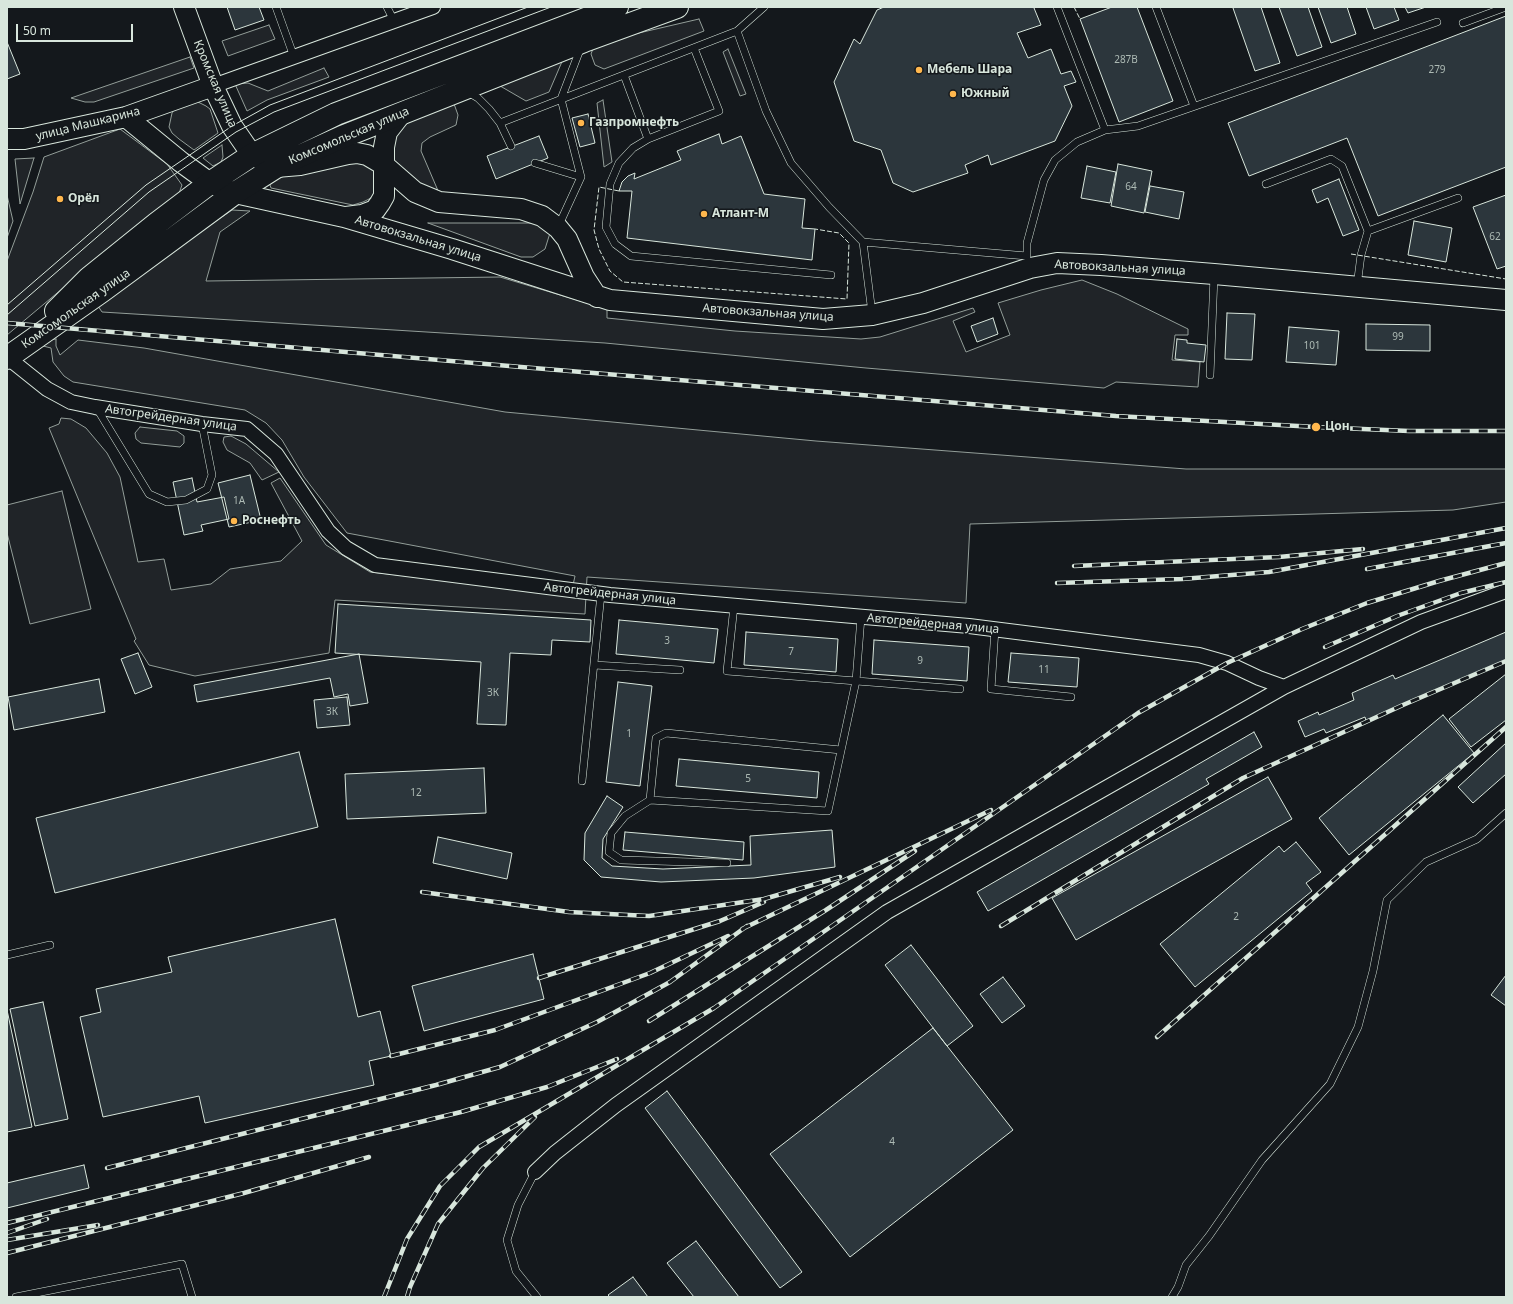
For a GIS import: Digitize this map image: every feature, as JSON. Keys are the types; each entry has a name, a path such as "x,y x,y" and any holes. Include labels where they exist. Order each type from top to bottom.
{"main road":[{"name":"Комсомольская улица","path":"7,358 89,278 210,183 252,155 336,114 617,7"},
{"name":"Комсомольская улица","path":"7,358 102,291 235,193 276,167 342,137 462,89 584,41 677,7"}],"street":[{"name":"Кромская улица","path":"184,7 213,86 232,126 252,155 276,167"},
{"path":"213,86 433,7"},
{"name":"улица Машкарина","path":"7,139 24,139 126,118 213,86"},
{"path":"344,217 362,215 375,210 380,204 384,196 384,147 387,132 401,114"},
{"name":"Автовокзальная улица","path":"126,118 210,183 235,193 344,217 452,248 597,297 610,300 823,319 872,316 923,303 1028,262 1101,265 1506,300"},
{"path":"276,167 300,165 357,153 367,155 384,165 415,192 439,202 521,208 542,216 558,228 567,239 584,277 597,297"},
{"name":"Автогрейдерная улица","path":"7,358 47,389 71,402 202,424 247,429 276,454 328,531 346,548 375,564 601,594 995,629 1199,654 1227,663 1259,678 1284,687"},
{"path":"535,1172 555,1153 616,1105 887,912 1284,687 1421,622 1506,591"}],"lane":[{"path":"276,7 294,57"},
{"path":"387,7 394,21"},
{"path":"500,123 738,31 764,7"},
{"path":"1057,7 1105,130"},
{"path":"1156,7 1194,106"},
{"path":"1463,23 1506,7"},
{"path":"863,242 1028,262 1027,243 1044,180 1055,160 1077,142 1105,130 1138,126 1437,22"},
{"path":"738,31 766,111 790,163 829,207 863,242 872,316"},
{"path":"558,228 581,177 561,99 584,41"},
{"path":"694,48 719,111 648,139 633,148 619,162 610,184 606,227 615,244 631,256 831,275"},
{"path":"624,75 648,139"},
{"path":"462,89 478,98 489,109 500,123 511,146"},
{"path":"1266,184 1331,160 1342,166 1368,231 1361,255 1357,286"},
{"path":"535,163 581,177"},
{"path":"1368,231 1458,198"},
{"path":"1210,375 1214,274"},
{"path":"96,407 149,494 168,502 186,500 207,489 212,475 202,424"},
{"path":"582,781 601,594"},
{"path":"734,606 727,671 960,690"},
{"path":"727,863 621,860 609,852 611,833 625,816 650,800 828,811 856,681 861,617"},
{"path":"995,629 991,689 1071,697"},
{"path":"594,665 680,670"},
{"path":"650,800 656,738 666,733 841,750"},
{"path":"1172,1297 1178,1287 1186,1265 1209,1236 1262,1160 1330,1084 1358,1027 1374,971 1387,900 1426,862 1478,839 1506,814"},
{"path":"7,955 50,945"},
{"path":"535,1172 518,1205 507,1240 516,1271 537,1297"},
{"path":"16,1297 182,1264 192,1297"}],"shaded area":[{"path":"699,19 704,31 604,69 595,65 591,54 594,46 613,39"},
{"path":"269,25 275,39 228,56 222,41"},
{"path":"728,49 746,94 740,96 723,52"},
{"path":"190,57 194,68 94,102 85,102 71,98"},
{"path":"564,57 549,92 526,101 495,83"},
{"path":"324,68 329,77 267,100 247,111 235,84 248,83 268,91"},
{"path":"603,100 612,162 604,167 597,103"},
{"path":"196,101 210,109 218,133 194,150 172,133 169,127 172,113 175,108"},
{"path":"453,101 458,115 456,125 430,137 422,143 421,151 439,193 421,186 397,168 392,156 395,129 404,120"},
{"path":"120,129 167,164 182,185 178,196 112,247 7,335 7,261 33,192 44,157"},
{"path":"222,145 223,157 221,162 213,166 203,158"},
{"path":"34,158 20,204 15,159"},
{"path":"355,161 365,162 377,172 377,189 373,197 353,205 271,188 269,182 271,178"},
{"path":"7,195 13,221 7,238"},
{"path":"232,210 250,211 220,232 206,281 500,277 607,309 607,318 735,331 861,339 880,337 973,308 975,312 953,321 966,352 1010,335 998,303 1082,280 1117,294 1188,329 1188,335 1175,335 1172,360 1200,362 1198,387 1116,382 1104,388 866,368 605,343 102,312 96,303"},
{"path":"428,223 541,223 550,233 545,249 533,257 521,257"},
{"path":"56,339 56,346 60,355 78,340 144,348 505,412 816,441 1186,469 1506,469 1506,502 1453,510 970,524 966,603 587,577 585,614 335,600 329,653 195,676 149,665 134,641 136,639 49,428 59,424 61,418 71,419 86,428 107,453 120,477 138,562 164,559 171,590 211,584 230,569 281,561 302,541 271,483 280,478 326,545 370,572 571,594 575,576 347,533 304,477 282,440 266,423 245,410 73,382 64,376 53,362 51,348 31,343"},
{"path":"140,427 177,431 184,436 184,443 180,447 141,443 136,439 135,433"},
{"path":"231,436 246,444 279,472 262,480 250,463 227,450 223,442 224,437"},
{"path":"62,491 91,609 30,624 7,533 7,505"}],"building":[{"path":"227,7 259,7 264,20 235,30"},
{"name":"Южный","path":"884,7 1037,7 1034,8 1041,25 1017,33 1028,58 1051,49 1061,74 1071,71 1076,82 1064,86 1072,106 1055,141 991,165 988,155 965,165 968,173 913,192 893,183 881,150 854,141 834,82 854,39 860,44 877,10"},
{"path":"1112,7 1137,7 1173,101 1119,122 1080,19"},
{"path":"1261,7 1280,63 1255,71 1233,8"},
{"path":"1279,7 1308,7 1322,47 1297,56"},
{"path":"1318,7 1347,7 1356,34 1331,43"},
{"path":"1366,7 1394,7 1399,20 1374,29"},
{"path":"1405,7 1426,7 1408,13"},
{"path":"1506,16 1506,167 1378,216 1347,138 1249,176 1228,123"},
{"path":"7,42 20,74 7,79"},
{"path":"588,114 595,143 580,147 572,118"},
{"path":"719,134 722,144 741,136 764,194 805,199 802,228 815,229 812,260 627,238 632,191 619,191 622,182 628,176 635,173 634,179 681,160 677,151"},
{"path":"539,136 548,158 496,179 487,156"},
{"path":"1118,164 1152,171 1144,213 1111,206"},
{"path":"1087,166 1116,172 1110,203 1081,198"},
{"path":"1339,179 1359,230 1343,236 1328,198 1317,203 1312,190"},
{"path":"1150,186 1184,192 1179,219 1145,212"},
{"path":"1506,195 1506,266 1497,269 1473,207"},
{"path":"1414,221 1452,228 1446,262 1408,255"},
{"path":"1227,313 1255,314 1252,360 1225,359"},
{"path":"993,318 998,334 977,342 971,326"},
{"path":"1366,324 1430,325 1430,351 1366,350"},
{"path":"1289,327 1339,331 1336,365 1286,362"},
{"path":"1177,339 1187,340 1187,343 1206,345 1204,362 1175,359"},
{"path":"250,475 261,520 229,527 218,483"},
{"path":"192,478 197,502 224,497 229,519 201,525 203,531 184,535 173,482"},
{"path":"338,604 591,620 590,642 552,640 551,655 510,653 506,725 477,724 481,662 335,653"},
{"path":"619,620 718,629 714,663 616,654"},
{"path":"746,632 838,639 836,672 744,665"},
{"path":"1506,632 1506,661 1366,721 1365,717 1326,733 1324,729 1305,737 1298,721 1318,712 1319,715 1354,700 1352,693 1393,675 1395,679"},
{"path":"874,640 969,647 967,681 872,674"},
{"path":"138,653 152,687 135,694 121,659"},
{"path":"1011,653 1079,658 1077,687 1008,682"},
{"path":"359,654 368,703 350,706 348,694 334,697 330,678 197,702 194,685"},
{"path":"1506,674 1506,720 1471,747 1449,719"},
{"path":"99,679 105,712 14,730 8,697"},
{"path":"618,682 652,686 640,786 606,782"},
{"path":"347,697 350,725 317,728 314,700"},
{"path":"1443,715 1474,753 1349,855 1319,818"},
{"path":"1254,732 1262,747 1206,779 1209,784 988,911 977,892"},
{"path":"1506,743 1506,774 1473,803 1458,787"},
{"path":"299,752 318,827 55,893 36,818"},
{"path":"679,759 819,772 817,798 676,786"},
{"path":"484,768 486,813 347,819 345,774"},
{"path":"1268,777 1292,819 1076,940 1052,898"},
{"path":"607,796 623,807 603,839 602,858 612,866 663,869 751,865 750,836 832,830 835,867 754,878 661,882 601,877 584,860 585,833"},
{"path":"625,832 744,842 743,860 623,850"},
{"path":"438,837 512,853 507,879 433,863"},
{"path":"1296,842 1321,872 1306,883 1312,891 1195,987 1160,944 1279,846 1284,852"},
{"path":"335,919 358,1017 380,1011 391,1056 369,1061 374,1085 205,1123 199,1096 103,1117 80,1017 101,1012 96,989 172,972 168,957"},
{"path":"911,945 973,1026 947,1046 885,965"},
{"path":"533,954 544,999 424,1031 412,986"},
{"path":"1506,975 1506,1006 1491,995"},
{"path":"1003,977 1025,1006 1002,1023 980,994"},
{"path":"43,1002 68,1119 35,1126 10,1009"},
{"path":"7,1010 32,1127 7,1132"},
{"path":"933,1028 1013,1130 850,1257 770,1154"},
{"path":"667,1091 802,1272 780,1288 645,1108"},
{"path":"84,1165 89,1188 7,1208 7,1183"},
{"path":"696,1241 739,1297 694,1297 667,1263"},
{"path":"633,1277 648,1297 610,1297 608,1295"}],"tram line":[{"path":"7,305 146,185 232,126 270,105 528,7"},
{"path":"7,315 149,192 236,132 274,112 551,7"}],"railway":[{"path":"7,323 1116,416 1409,431 1506,431"},
{"path":"1057,583 1182,579 1269,572 1506,528"},
{"path":"1367,569 1506,543"},
{"path":"1074,566 1279,557 1363,549"},
{"path":"384,1297 407,1239 440,1186 479,1147 714,1008 1138,713 1227,663 1302,629 1367,603 1439,581 1506,563"},
{"path":"1325,647 1397,616 1461,593 1506,582"},
{"path":"1001,926 1243,778 1403,705 1506,661"},
{"path":"1157,1037 1506,727"},
{"path":"742,929 991,810"},
{"path":"649,1021 826,910 915,851"},
{"path":"422,892 569,912 649,916 764,899 840,877"},
{"path":"539,978 720,921 764,902"},
{"path":"107,1168 436,1085 500,1067 597,1022 670,982 747,926"},
{"path":"391,1056 495,1030 650,973 728,936"},
{"path":"7,1223 461,1112 547,1087 617,1059"},
{"path":"407,1297 438,1224 483,1168 535,1117"},
{"path":"7,1253 244,1193 369,1157"},
{"path":"7,1233 47,1219"},
{"path":"7,1240 98,1225"}],"fence":[{"path":"1074,7 1080,19"},
{"path":"619,191 599,187 594,230 599,249 610,271 623,282 847,299 849,243 839,233 815,229"},
{"path":"1351,254 1506,279"}],"place":[{"name":"Мебель Шара","path":"919,70"},
{"name":"Южный","path":"953,94"},
{"name":"Газпромнефть","path":"581,123"},
{"name":"Орёл","path":"60,199"},
{"name":"Атлант-М","path":"704,214"},
{"name":"Цон","path":"1316,427"},
{"name":"Роснефть","path":"234,521"}]}
